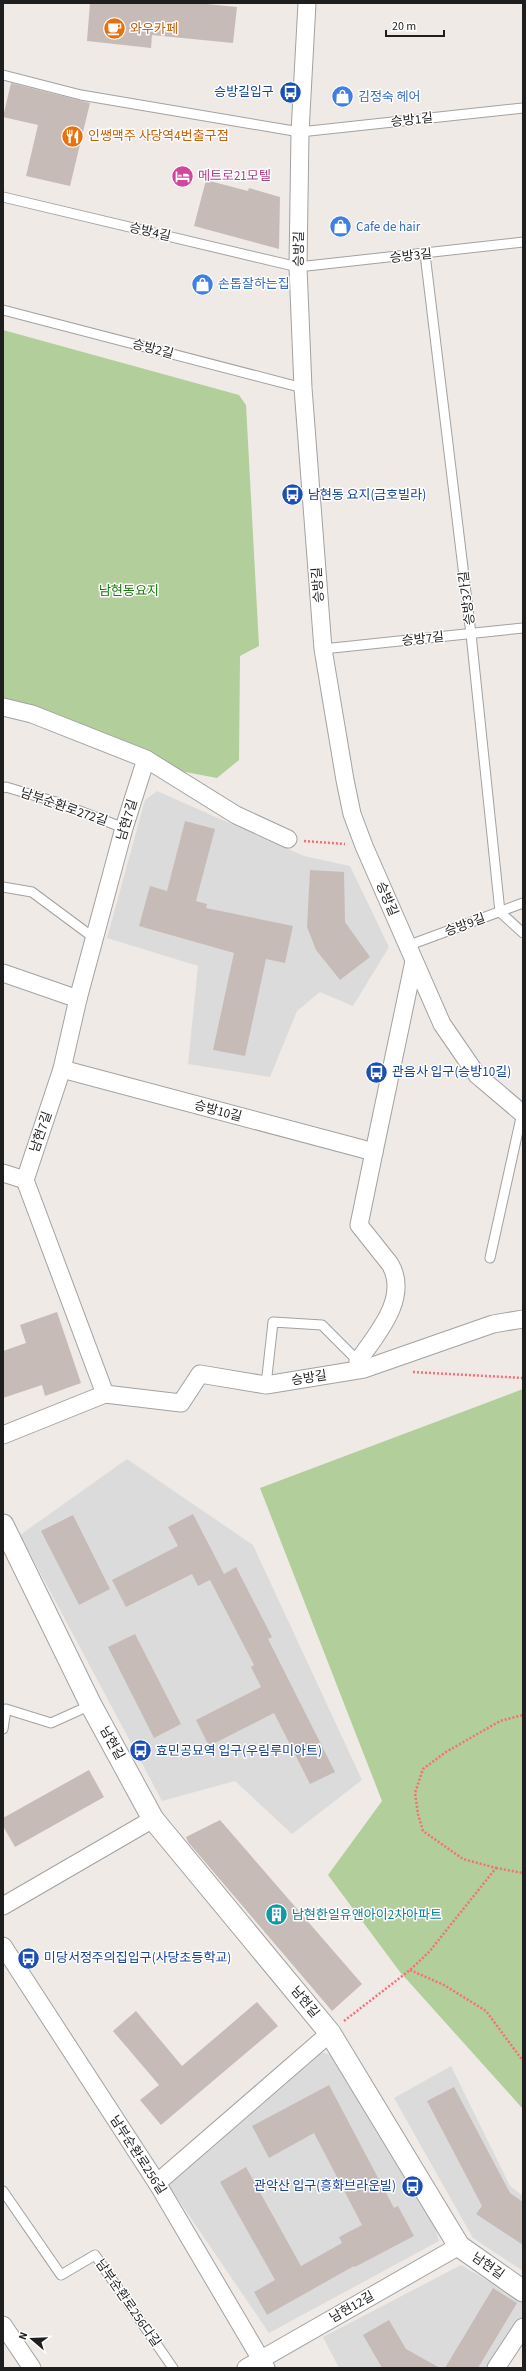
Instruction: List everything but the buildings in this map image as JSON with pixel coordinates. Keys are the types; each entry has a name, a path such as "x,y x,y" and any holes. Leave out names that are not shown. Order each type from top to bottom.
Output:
{"street":[{"name":"승방길","path":"308,3 300,132 298,267 303,388 323,649 345,780 352,814 364,846 410,954 442,1024 478,1075 522,1114"},
{"path":"3,706 32,714 146,758 236,815 288,840"},
{"name":"남현7길","path":"25,1180 62,1069 94,938 124,828 146,758"},
{"path":"361,1365 391,1312 395,1282 394,1271 390,1264 359,1226 410,954"},
{"path":"3,973 78,999"},
{"name":"승방10길","path":"62,1069 374,1152"},
{"path":"3,1173 25,1180 105,1394 3,1435"},
{"name":"승방길","path":"105,1394 181,1403 200,1374 266,1385 361,1365 493,1324 523,1319"},
{"name":"남현길","path":"3,1525 91,1705 153,1819 330,2032 459,2246 523,2291"},
{"path":"3,1906 153,1819"},
{"name":"남부순환로256길","path":"3,1946 157,2183 263,2363"},
{"path":"157,2183 330,2032"},
{"name":"남현12길","path":"246,2368 263,2363 459,2246"},
{"path":"3,2325 32,2368"},
{"path":"496,2368 523,2327"}],"lane":[{"path":"3,75 81,95 300,132"},
{"name":"승방1길","path":"300,132 523,108"},
{"name":"승방4길","path":"3,197 298,267"},
{"name":"승방3길","path":"298,267 523,242"},
{"name":"승방3가길","path":"425,254 471,634 500,912"},
{"name":"승방2길","path":"3,310 303,388"},
{"name":"승방7길","path":"323,649 523,628"},
{"name":"남부순환로272길","path":"3,788 6,787 56,802 124,828"},
{"path":"3,887 32,892 94,938"},
{"name":"승방9길","path":"410,954 500,912 523,903"},
{"path":"500,912 523,933"},
{"path":"490,1258 522,1114"},
{"path":"266,1385 273,1322 322,1325 361,1365"},
{"path":"3,1729 6,1709 51,1723 91,1705"},
{"name":"남부순환로256다길","path":"3,2191 60,2275 95,2255 173,2368"}],"path":[{"path":"288,840 364,846"},
{"path":"412,1372 523,1378"},
{"path":"523,1715 500,1721 446,1752 423,1769 415,1793 418,1814 424,1831 463,1859 496,1868 523,1873"},
{"path":"330,2032 410,1970 429,1952 496,1868"},
{"path":"410,1970 444,1985 486,2011 523,2061"}],"shaded area":[{"path":"157,791 304,856 350,866 389,947 353,1006 320,992 297,1011 270,1077 188,1064 198,966 107,938 145,800"},
{"path":"127,1459 253,1545 362,1780 292,1834 235,1781 162,1801 20,1535"},
{"path":"319,2052 336,2056 433,2220 439,2241 269,2333 167,2183"},
{"path":"451,2066 510,2186 523,2196 523,2271 473,2238 394,2098"},
{"path":"461,2265 523,2301 523,2318 490,2368 339,2368 323,2337"}],"green space":[{"name":"남현동요지","path":"3,330 239,395 246,405 259,646 240,656 239,760 217,778 164,768 3,706"},
{"path":"523,1389 523,2109 400,1972 328,1875 382,1801 260,1488"}],"place":[{"name":"와우카페","path":"115,29"},
{"name":"승방길입구","path":"290,92"},
{"name":"김정숙 헤어","path":"342,97"},
{"name":"인쌩맥주 사당역4번출구점","path":"72,136"},
{"name":"메트로21모텔","path":"183,176"},
{"name":"Cafe de hair","path":"341,227"},
{"name":"손톱잘하는집","path":"203,284"},
{"name":"남현동 요지(금호빌라)","path":"292,495"},
{"name":"관음사 입구(승방10길)","path":"376,1072"},
{"name":"효민공묘역 입구(우림루미아트)","path":"140,1751"},
{"name":"남현한일유앤아이2차아파트","path":"276,1915"},
{"name":"미당서정주의집입구(사당초등학교)","path":"29,1958"},
{"name":"관악산 입구(흥화브라운빌)","path":"412,2186"}]}
